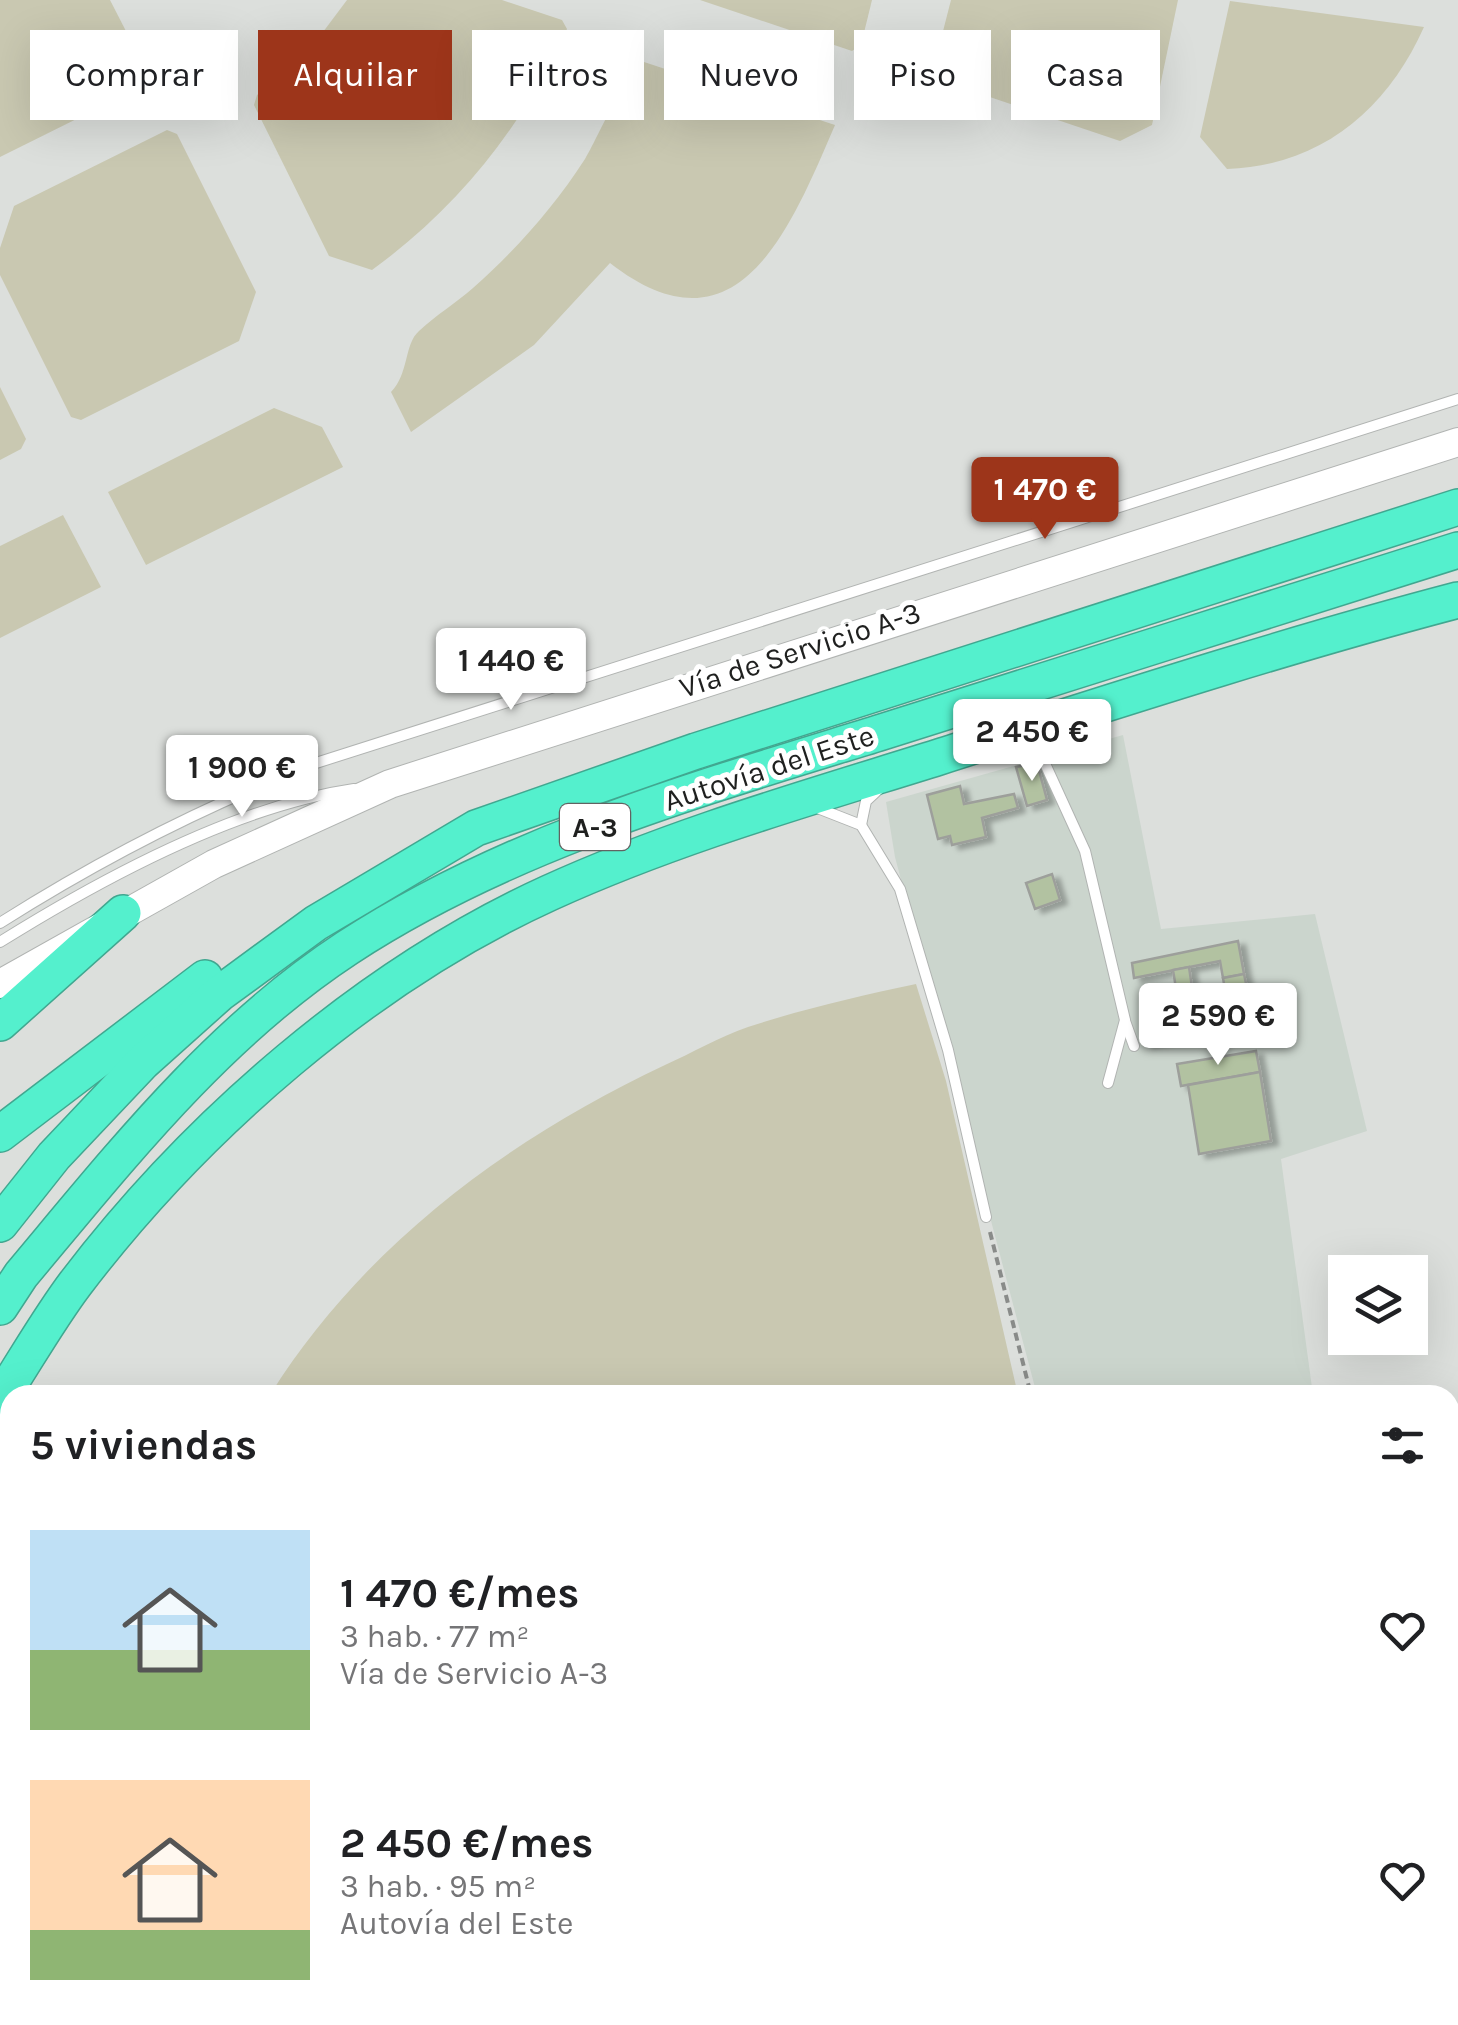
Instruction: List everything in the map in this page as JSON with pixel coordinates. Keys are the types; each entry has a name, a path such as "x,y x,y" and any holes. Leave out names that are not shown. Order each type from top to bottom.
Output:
{"highway":[{"name":"Autovía del Este","path":"0,1224 54,1156 143,1062 218,994 316,923 476,828 715,745 1458,507"},
{"name":"Autovía del Este","path":"0,1307 167,1100 250,1023 343,951 431,896 547,844 706,787 1458,550"},
{"path":"9,1385 75,1284 207,1134 335,1024 465,936 550,892 787,805 1290,644 1458,600"},
{"path":"0,1134 246,948 341,885 476,828"},
{"path":"0,1023 122,914"}],"main road":[{"name":"Vía de Servicio A-3","path":"0,984 214,864 390,784 1458,442"}],"lane":[{"path":"0,923 104,859 235,794 316,763 1458,399"},
{"path":"1028,728 1084,851 1134,1046"},
{"path":"861,825 866,801 901,769"},
{"path":"0,942 96,882 202,836 327,793 390,784"},
{"path":"787,805 824,807 861,825 900,889 948,1050 986,1217"},
{"path":"1108,1083 1125,1020"}],"path":[{"path":"986,1217 1028,1385"}],"shaded area":[{"path":"1123,735 1161,929 1315,914 1367,1131 1281,1159 1312,1385 1034,1385 895,857 886,802"}],"green space":[{"path":"0,0 110,0 125,30 30,30 30,120 75,120 0,157"},
{"path":"347,0 502,0 562,20 567,29 472,30 472,120 516,120 461,191 372,270 329,256 261,120 452,120 452,30 324,30"},
{"path":"700,0 872,0 865,30 854,30 852,51 834,45 834,30 789,30"},
{"path":"951,0 1178,0 1160,87 1160,30 1011,30 1011,104 991,98 991,30 943,30"},
{"path":"1230,1 1424,27 1391,84 1346,128 1292,157 1227,169 1200,137"},
{"path":"644,62 664,69 664,120 820,120 835,125 799,204 754,270 726,290 693,298 655,290 610,263 534,345 411,432 391,392 401,377 414,337 489,274 519,243 585,159 606,120 644,120"},
{"path":"1058,120 1153,120 1152,125 1120,141"},
{"path":"167,130 177,134 256,292 239,341 81,420 71,417 0,275 0,248 14,206"},
{"path":"0,387 26,439 21,449 0,460"},
{"path":"274,408 322,427 343,467 146,565 108,492"},
{"path":"63,515 101,587 0,638 0,546"},
{"path":"916,984 946,1081 1016,1385 277,1385 307,1341 394,1245 496,1163 550,1127 665,1065 737,1031"}],"building":[{"path":"1037,763 1047,800 1027,806 1016,767"},
{"path":"960,786 964,804 1014,794 1018,808 982,818 986,837 952,845 950,836 938,839 927,795"},
{"path":"1052,874 1060,900 1035,909 1026,883"},
{"path":"1238,941 1244,974 1223,978 1220,961 1134,978 1132,963"},
{"path":"1189,967 1199,1034 1146,1043 1144,1026 1181,1019 1173,970"},
{"path":"1244,974 1254,1022 1231,1026 1223,978"},
{"path":"1256,1051 1260,1072 1181,1086 1177,1064"},
{"path":"1260,1072 1271,1141 1199,1154 1188,1085"}]}
